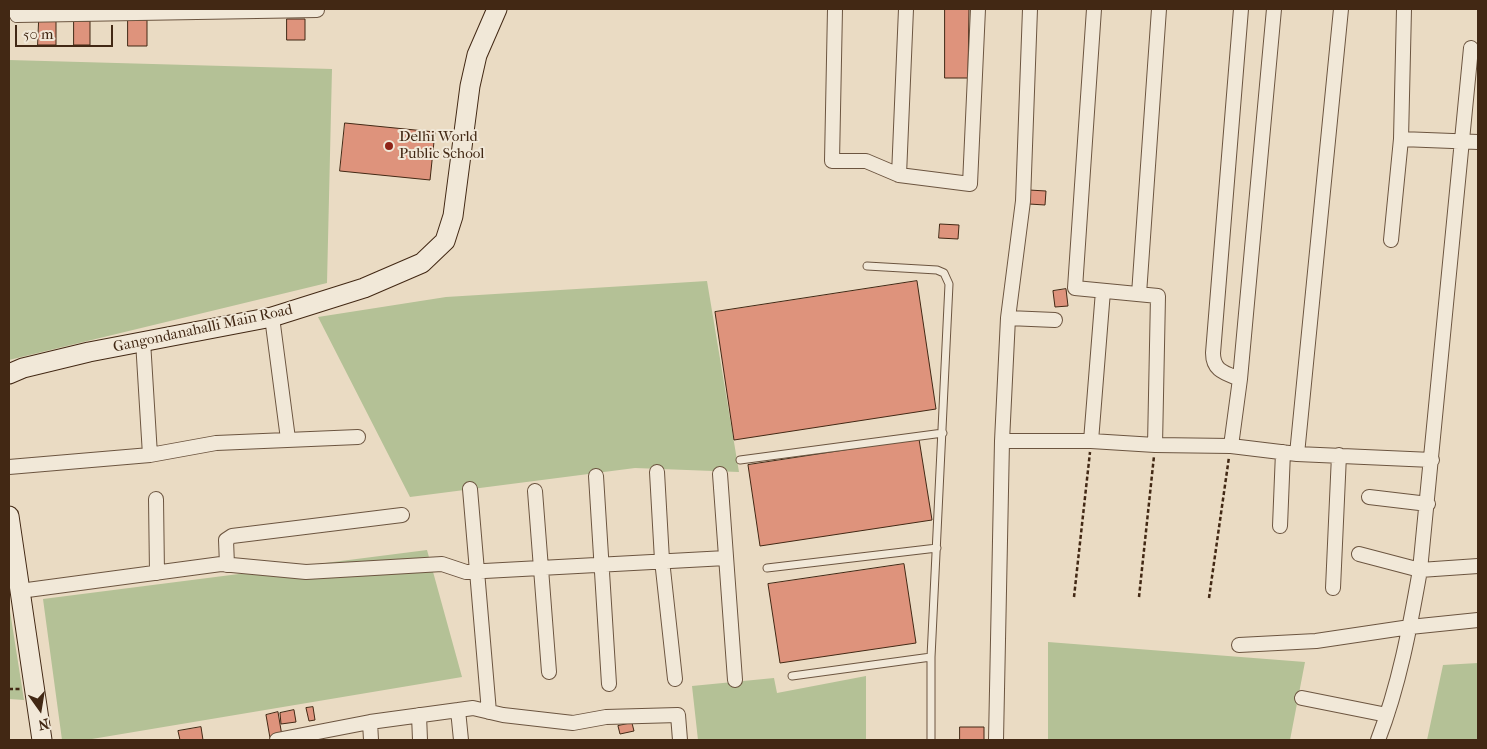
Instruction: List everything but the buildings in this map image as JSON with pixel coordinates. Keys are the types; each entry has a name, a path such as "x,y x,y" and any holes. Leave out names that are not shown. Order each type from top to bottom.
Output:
{"street":[{"path":"14,9 17,16 317,10"},
{"name":"Gangondanahalli Main Road","path":"9,374 23,368 143,341 272,317 364,288 422,263 446,240 453,216 470,86 477,55 497,9"},
{"path":"835,9 832,161 866,161 899,175 970,184 978,9"},
{"path":"899,175 906,9"},
{"path":"996,740 1002,441 1008,318 1023,201 1030,9"},
{"path":"1094,9 1076,288 1158,296 1155,445"},
{"path":"1139,294 1159,9"},
{"path":"1240,379 1217,369 1213,362 1213,353 1241,9"},
{"path":"1231,446 1240,379 1274,9"},
{"path":"1297,454 1341,9"},
{"path":"1391,240 1401,139 1404,9"},
{"path":"1378,740 1388,715 1410,627 1420,570 1428,504 1471,48"},
{"path":"1401,139 1478,142"},
{"path":"1092,441 1103,292"},
{"path":"272,317 288,439"},
{"path":"1008,318 1055,320"},
{"path":"143,341 150,455"},
{"path":"9,467 150,455 216,443 358,437"},
{"path":"1002,441 1092,441 1155,445 1231,446 1297,454 1432,460"},
{"path":"1280,526 1283,452"},
{"path":"1332,588 1339,456"},
{"path":"657,472 662,560 675,679"},
{"path":"720,474 735,680"},
{"path":"596,476 609,684"},
{"path":"470,489 489,712"},
{"path":"535,491 542,567 548,672"},
{"path":"1369,497 1428,504"},
{"path":"156,499 157,572"},
{"path":"227,565 226,540 232,536 402,515"},
{"path":"9,516 42,740"},
{"path":"1359,554 1420,570 1478,566"},
{"path":"20,591 157,572 227,565 306,572 442,564 466,572 477,572 662,560 726,558"},
{"path":"1239,645 1316,641 1410,627 1478,620"},
{"path":"1302,698 1388,715"},
{"path":"286,739 370,722 473,708 489,712 573,723 606,717 678,715 680,740"},
{"path":"458,710 460,740"},
{"path":"419,716 420,740"},
{"path":"370,722 371,740"}],"lane":[{"path":"867,266 937,270 944,273 947,278 949,291 931,657 931,740"},
{"path":"740,460 943,433"},
{"path":"768,568 937,548"},
{"path":"792,676 931,657"}],"path":[{"path":"1074,597 1092,441"},
{"path":"1140,597 1155,445"},
{"path":"1209,598 1231,446"},
{"path":"9,685 9,690"}],"green space":[{"path":"9,60 332,69 327,283 9,360"},
{"path":"707,281 739,472 635,468 410,497 318,317 446,297"},
{"path":"427,550 462,677 86,740 62,740 43,599"},
{"path":"9,605 24,700 9,699"},
{"path":"1048,642 1305,662 1290,740 1048,740"},
{"path":"1478,663 1478,740 1427,740 1443,665"},
{"path":"866,676 866,740 698,740 692,686 774,678 777,693"}],"place":[{"name":"Delhi World Public School","path":"389,146"}]}
